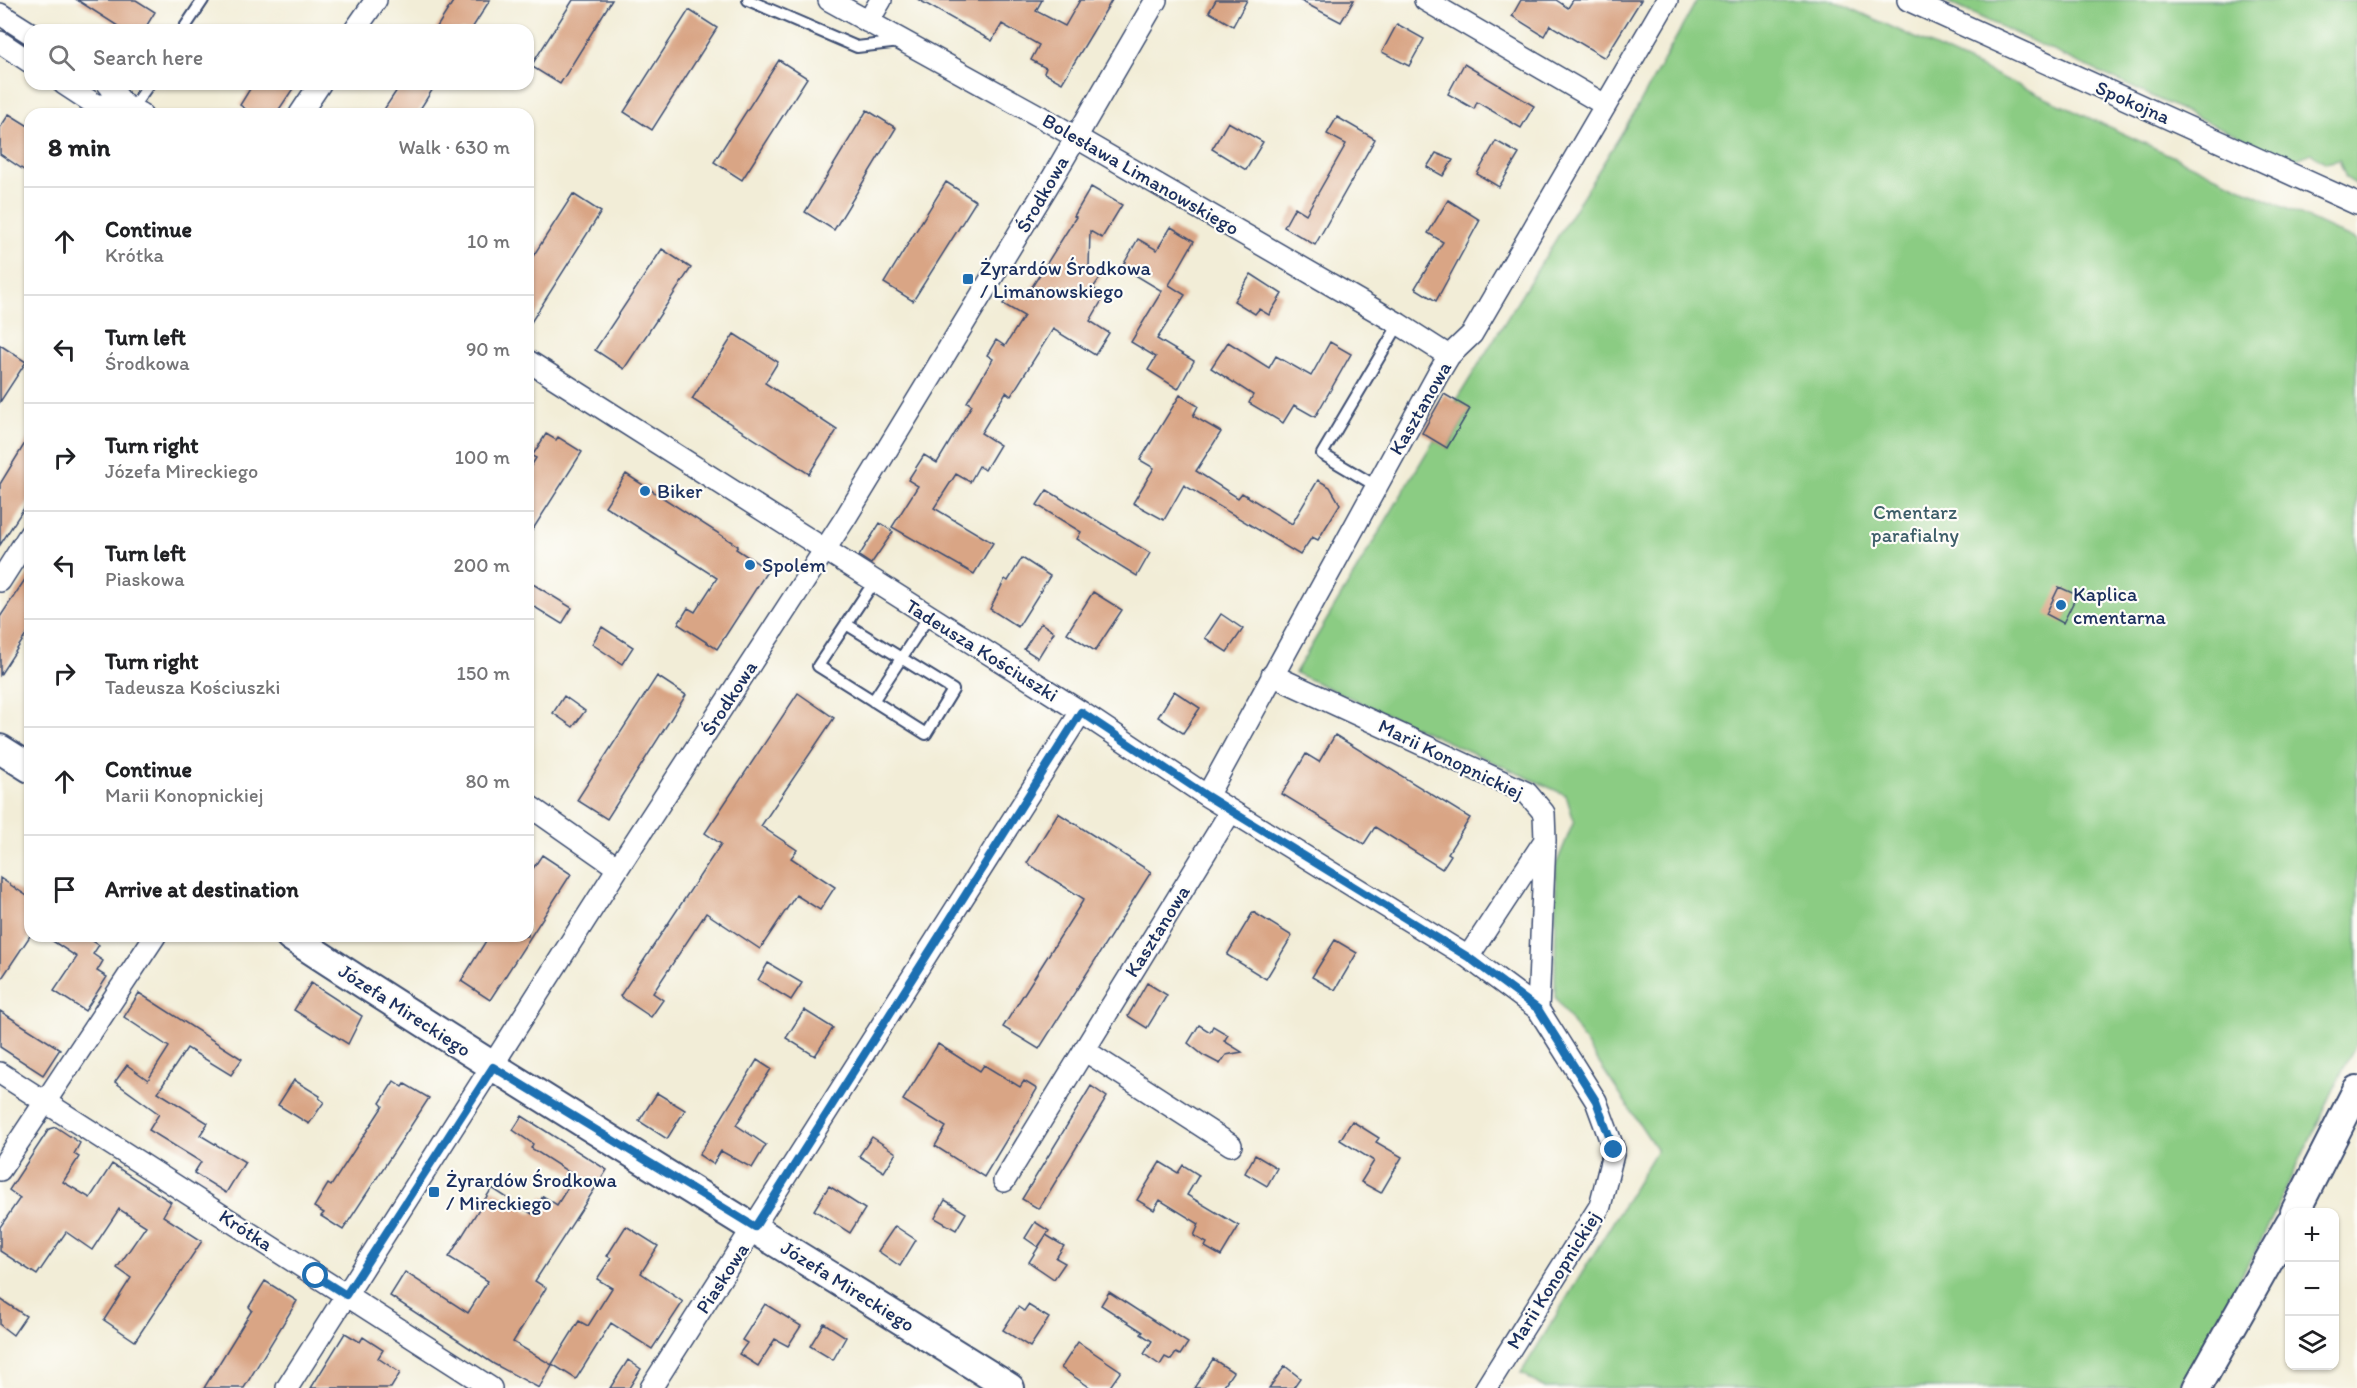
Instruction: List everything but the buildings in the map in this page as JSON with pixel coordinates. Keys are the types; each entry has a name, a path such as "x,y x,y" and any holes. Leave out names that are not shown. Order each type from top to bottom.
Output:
{"street":[{"path":"359,24 376,0"},
{"name":"Bolesława Limanowskiego","path":"829,0 1076,137 1399,324 1449,356"},
{"path":"868,22 880,0"},
{"name":"Środkowa","path":"287,1388 618,868 825,550 939,368 1156,0"},
{"path":"1425,0 1605,105"},
{"name":"Kasztanowa","path":"1207,796 1449,356 1472,334 1667,0"},
{"name":"Spokojna","path":"1908,0 2357,204"},
{"path":"0,14 24,29"},
{"path":"0,42 24,58"},
{"path":"73,90 96,105 124,108"},
{"path":"116,90 132,108"},
{"path":"304,108 316,90"},
{"name":"Tadeusza Kościuszki","path":"534,365 1081,712 1207,796 1468,957"},
{"path":"0,581 24,543"},
{"name":"Marii Konopnickiej","path":"1272,675 1527,793 1544,813 1545,840 1538,1009"},
{"name":"Piaskowa","path":"651,1388 1081,712"},
{"path":"0,749 24,764"},
{"path":"534,809 618,868"},
{"name":"Kasztanowa","path":"1004,1181 1231,811"},
{"path":"1468,957 1545,840"},
{"path":"0,1170 151,942"},
{"name":"Józefa Mireckiego","path":"299,942 493,1067 755,1227 1010,1388"},
{"name":"Marii Konopnickiej","path":"1468,957 1538,1009 1596,1101 1614,1150 1600,1206 1486,1388"},
{"path":"1084,1050 1231,1145"},
{"name":"Krótka","path":"0,1073 491,1388"},
{"path":"2297,1208 2357,1090"},
{"path":"2197,1388 2285,1230"}],"lane":[{"path":"187,24 203,0"},
{"path":"748,0 857,47 903,41"},
{"path":"134,108 145,90"},
{"path":"1376,486 1322,454 1399,324"},
{"path":"846,624 953,690 926,734 818,666 846,624 874,582"},
{"path":"873,701 929,616"}],"green space":[{"name":"Cmentarz parafialny","path":"1697,0 1833,0 2357,241 2357,1041 2262,1239 2179,1388 1544,1388 1521,1373 1657,1150 1555,997 1556,865 1574,821 1566,795 1295,673 1434,440 1448,448 1470,409 1456,401 1636,110"},
{"path":"1943,0 2357,0 2357,185 2346,178 2339,160 2326,163 2311,153 2292,161"}],"place":[{"name":"Żyrardów Środkowa / Limanowskiego","path":"968,279"},
{"name":"Biker","path":"645,491"},
{"name":"Spolem","path":"750,565"},
{"name":"Kaplica cmentarna","path":"2061,605"},
{"name":"Żyrardów Środkowa / Mireckiego","path":"434,1192"}],"route":[{"path":"316,1276 346,1295 493,1067 755,1227 1081,712 1207,796 1468,957 1538,1009 1596,1101 1614,1150"}]}
